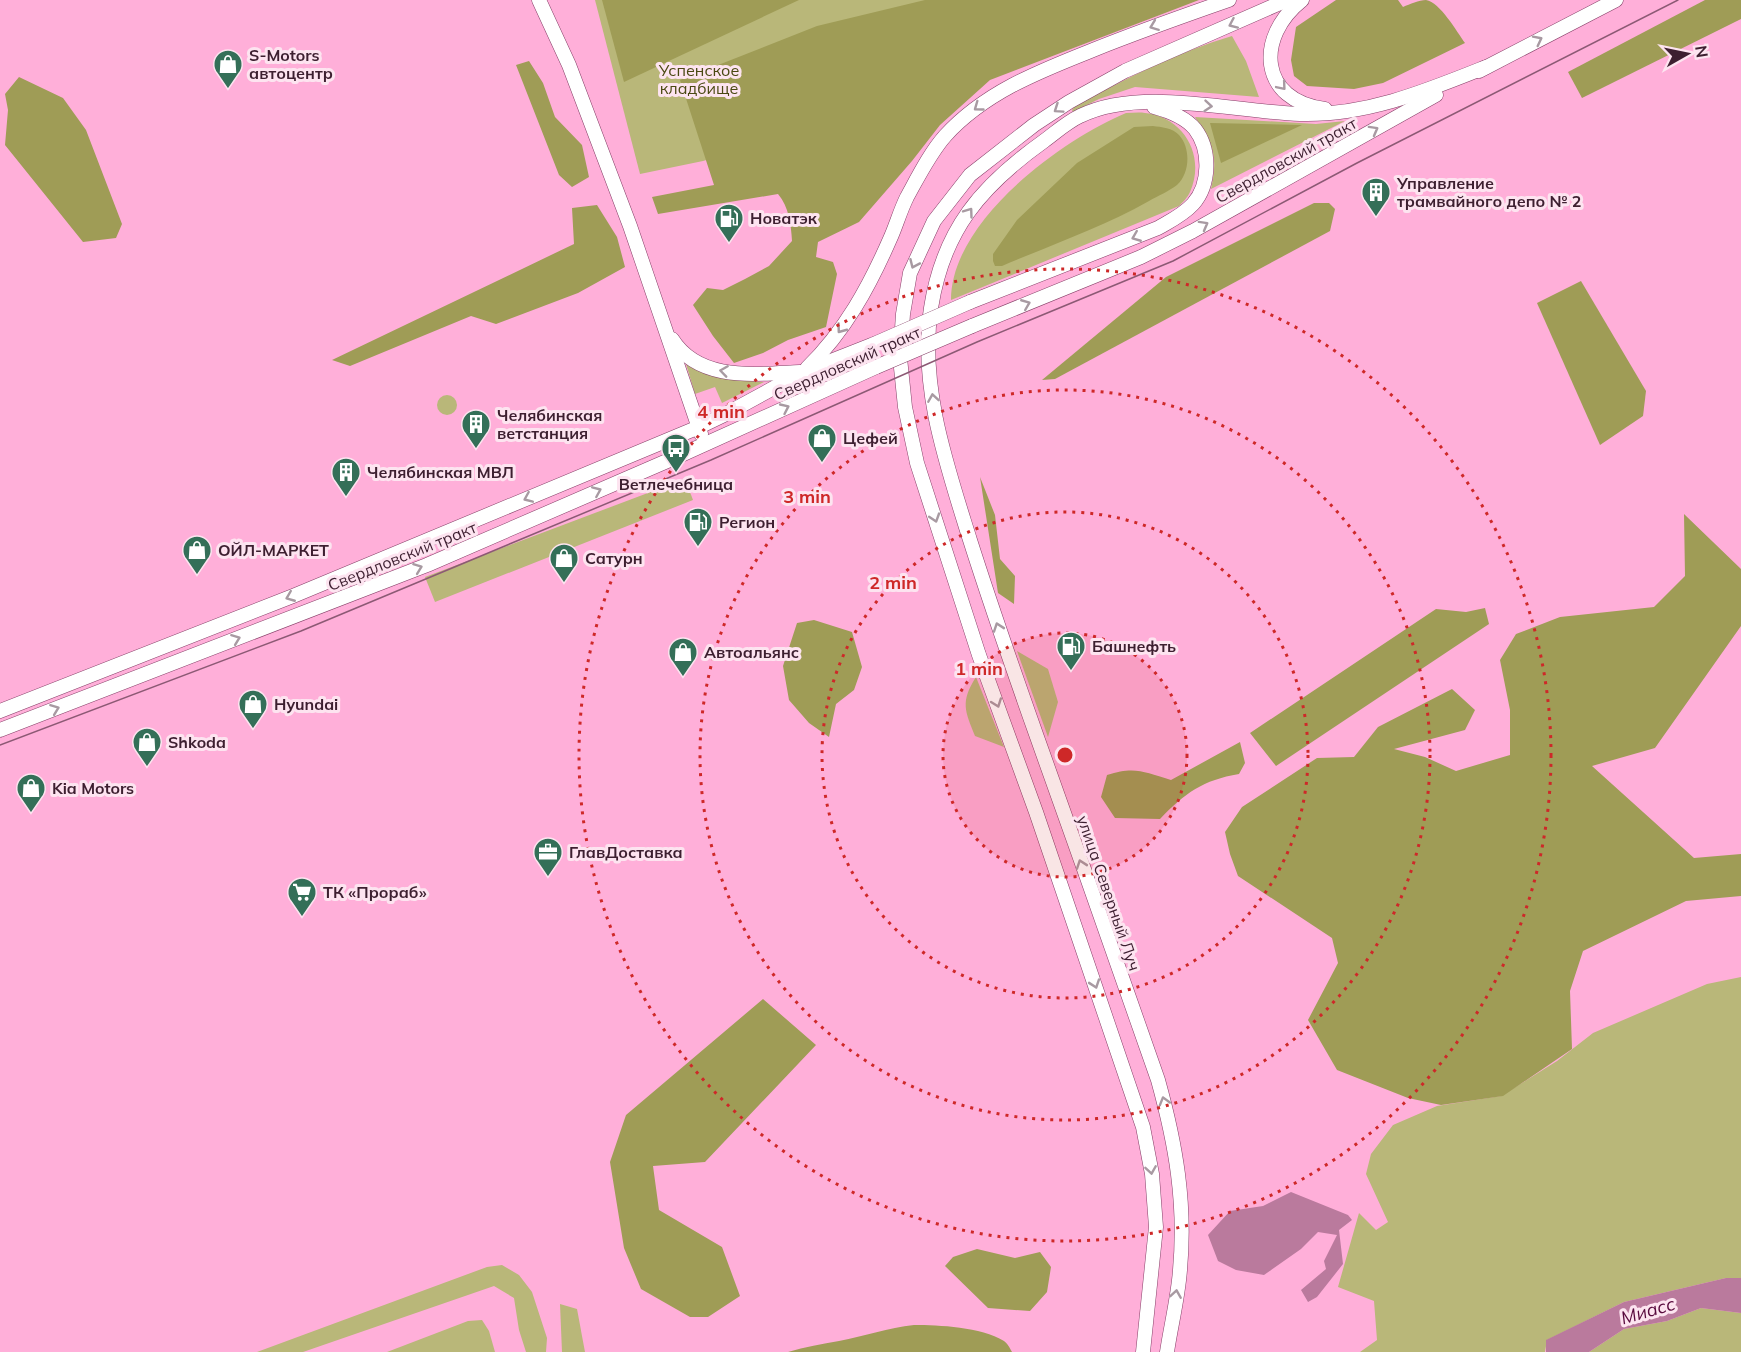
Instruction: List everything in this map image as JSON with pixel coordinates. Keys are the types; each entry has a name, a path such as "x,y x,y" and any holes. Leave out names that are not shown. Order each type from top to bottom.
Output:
{"main road":[{"path":"539,0 569,65 665,327 705,444"},
{"name":"Свердловский тракт","path":"803,372 820,356 850,317 871,281 907,199 944,137 965,117 1024,78 1160,24 1229,0"},
{"path":"1143,1352 1156,1227 1152,1174 1143,1127 980,655 918,463 905,407 900,358 903,314 910,273 934,221 970,175 1034,125 1069,102 1125,71 1287,0"},
{"name":"Свердловский тракт","path":"1302,0 1280,24 1272,39 1271,69 1280,86 1296,100 1317,108 1352,112"},
{"name":"Свердловский тракт","path":"0,730 427,565 876,367 1141,257 1183,236 1486,67 1616,0"},
{"path":"1123,102 1162,101 1302,114 1352,112 1417,95 1486,67"},
{"name":"Свердловский тракт","path":"0,711 292,596 699,427 803,372 970,302 1158,228 1178,217 1194,203 1204,186 1207,165 1203,147 1195,129 1174,113 1148,105 1123,102"},
{"name":"улица Северный Луч","path":"1123,102 1080,115 1029,152 987,188 955,230 938,274 931,310 928,350 933,400 945,456 998,627 1158,1080 1172,1130 1182,1224 1180,1272 1167,1352"},
{"path":"665,327 678,348 694,362 713,370 744,374 803,372"}],"green space":[{"name":"Успенское кладбище","path":"595,0 1146,0 767,142 703,161 640,174"},
{"path":"602,0 799,0 624,82"},
{"path":"925,0 1199,0 990,80 940,125 859,222 818,242 816,257 833,262 837,274 826,327 734,363 693,305 707,288 723,290 769,266 792,241 790,223 785,205 778,194 658,214 652,197 714,185 680,80 817,26"},
{"path":"1336,0 1398,0 1403,7 1426,0 1437,6 1465,43 1383,83 1354,89 1307,86 1294,76 1291,60 1296,27"},
{"path":"1705,0 1741,0 1741,19 1582,98 1568,72"},
{"path":"1232,36 1246,61 1259,97 1135,87 1099,99 1073,112 1072,110 1075,106 1152,67"},
{"path":"529,61 543,83 555,117 582,145 589,177 572,187 559,175 516,65"},
{"path":"19,77 63,98 86,130 122,224 116,238 83,242 5,145 8,110 5,94"},
{"path":"1126,113 1159,116 1181,130 1188,140 1193,152 1194,178 1189,194 1182,203 951,300 956,270 969,241 989,213 1014,187 1042,164 1071,143"},
{"path":"1195,117 1316,124 1345,121 1211,189 1214,168 1213,152"},
{"path":"1210,123 1302,125 1221,163"},
{"path":"1153,126 1174,131 1186,147 1187,167 1177,185 1095,227 1002,266 995,266 993,254 1017,220 1077,163 1134,127"},
{"path":"1314,203 1329,203 1335,209 1330,231 1055,379 1042,380 1166,277"},
{"path":"597,205 617,237 625,267 578,293 496,324 471,316 350,366 332,360 574,244 572,208"},
{"path":"1581,281 1646,391 1643,416 1600,445 1537,303"},
{"path":"686,364 724,378 764,382 722,403 715,387 695,394"},
{"path":"443,395 451,395 457,401 457,409 451,415 443,415 437,409 437,401"},
{"path":"980,477 995,515 1000,559 1015,576 1014,604 998,593"},
{"path":"685,479 693,500 435,602 425,577"},
{"path":"1684,514 1741,569 1741,626 1655,748 1592,766 1694,858 1741,854 1741,896 1686,901 1583,951 1570,991 1572,1049 1503,1096 1441,1105 1408,1098 1337,1070 1308,1020 1338,963 1332,938 1238,876 1225,832 1242,807 1317,758 1354,757 1378,727 1452,689 1475,710 1465,730 1394,749 1425,757 1456,771 1510,755 1510,710 1500,660 1516,634 1560,617 1654,607 1685,576"},
{"path":"1485,608 1489,624 1276,766 1250,733 1436,609 1466,612"},
{"path":"814,620 852,632 862,667 854,690 836,704 829,737 809,723 789,700 783,666 797,623"},
{"path":"1017,651 1048,669 1058,702 1048,737"},
{"path":"976,677 1004,747 975,736 967,713 966,700"},
{"path":"1240,742 1245,763 1239,774 1215,780 1195,789 1160,819 1115,818 1101,797 1107,775 1132,771 1171,780"},
{"path":"1741,977 1741,1278 1726,1278 1624,1302 1547,1340 1545,1352 1360,1352 1377,1340 1374,1301 1338,1287 1359,1213 1376,1230 1388,1222 1366,1174 1371,1154 1393,1125 1437,1106 1501,1096 1557,1061 1593,1033 1707,984"},
{"path":"763,999 816,1045 705,1162 653,1166 659,1210 722,1247 740,1296 708,1317 690,1317 641,1289 624,1248 610,1162 626,1115"},
{"path":"977,1249 1015,1258 1040,1252 1051,1267 1047,1292 1030,1311 988,1308 945,1266 953,1257"},
{"path":"502,1265 519,1275 532,1292 547,1338 546,1352 526,1352 519,1330 514,1298 494,1286 303,1352 257,1352 487,1267"},
{"path":"560,1304 577,1309 585,1352 562,1352"},
{"path":"1701,1308 1741,1313 1741,1352 1589,1352 1624,1329 1667,1321"},
{"path":"482,1320 489,1331 495,1352 387,1352 468,1321"},
{"path":"914,1325 947,1326 995,1336 1004,1341 1012,1352 788,1352 895,1328"}],"water":[{"path":"1291,1192 1348,1215 1352,1220 1339,1230 1343,1264 1317,1297 1308,1302 1301,1290 1326,1269 1324,1261 1337,1235 1318,1232 1301,1249 1264,1275 1236,1270 1218,1261 1208,1235 1230,1211 1263,1206"},
{"name":"Миасс","path":"1726,1278 1741,1278 1741,1313 1701,1308 1667,1321 1624,1329 1589,1352 1546,1352 1546,1340 1624,1302"}],"tram line":[{"path":"0,745 301,631 711,460 977,342 1173,261 1357,163 1678,0"}],"place":[{"name":"S-Motors автоцентр","path":"228,90"},
{"name":"Управление трамвайного депо № 2","path":"1376,218"},
{"name":"Новатэк","path":"729,244"},
{"name":"Челябинская ветстанция","path":"476,450"},
{"name":"Цефей","path":"822,464"},
{"name":"Ветлечебница","path":"676,474"},
{"name":"Челябинская МВЛ","path":"346,498"},
{"name":"Регион","path":"698,548"},
{"name":"ОЙЛ-МАРКЕТ","path":"197,576"},
{"name":"Сатурн","path":"564,584"},
{"name":"Башнефть","path":"1071,672"},
{"name":"Автоальянс","path":"683,678"},
{"name":"Hyundai","path":"253,730"},
{"name":"Shkoda","path":"147,768"},
{"name":"Kia Motors","path":"31,814"},
{"name":"ГлавДоставка","path":"548,878"},
{"name":"ТК «Прораб»","path":"302,918"}]}
